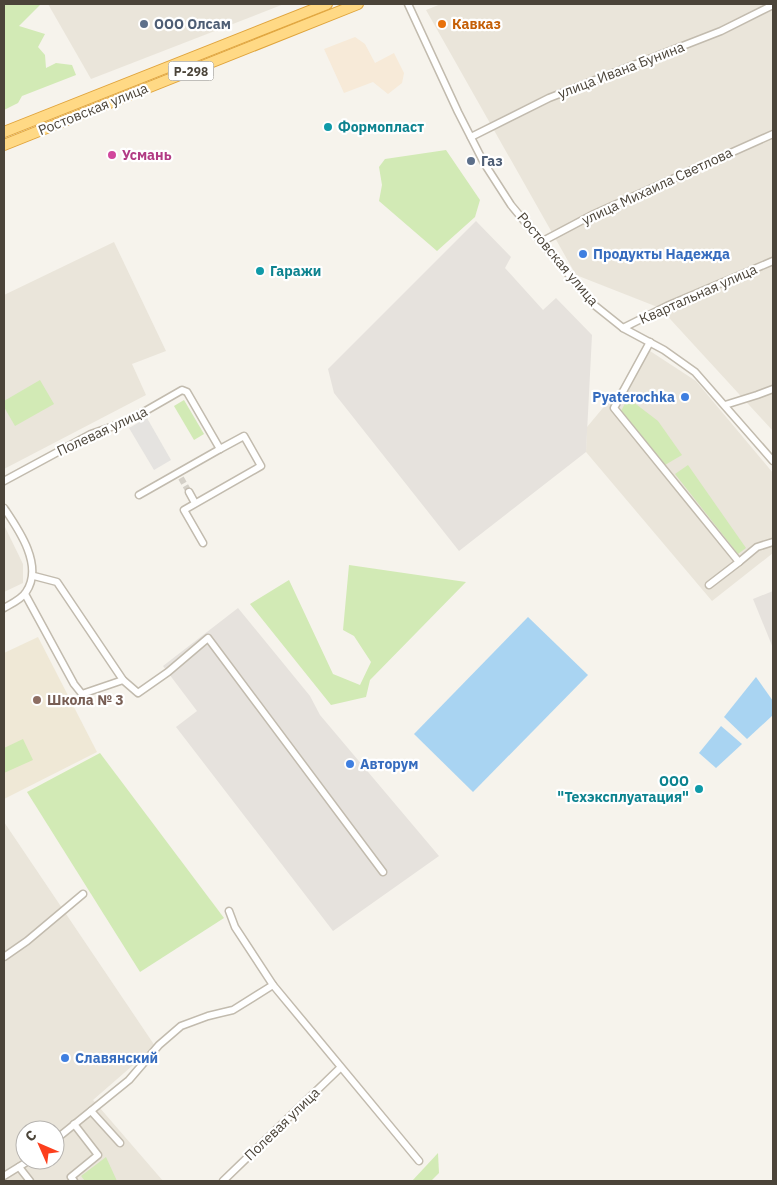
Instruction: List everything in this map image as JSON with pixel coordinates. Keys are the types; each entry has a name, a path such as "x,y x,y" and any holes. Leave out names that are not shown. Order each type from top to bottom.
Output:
{"highway":[{"name":"Ростовская улица","path":"4,132 327,4"},
{"name":"Ростовская улица","path":"4,145 358,4"}],"street":[{"name":"Ростовская улица","path":"408,4 458,112 484,162 511,205 543,241 593,304 623,328 650,342 695,372 773,461"},
{"name":"улица Ивана Бунина","path":"471,137 549,98 721,31 773,5"},
{"name":"улица Михаила Светлова","path":"543,241 594,214 773,134"},
{"name":"Квартальная улица","path":"623,328 667,306 773,261"},
{"path":"650,342 614,408 739,562"},
{"path":"725,405 773,389"},
{"name":"Полевая улица","path":"4,481 91,434 128,421 182,390 187,392 220,449"},
{"path":"139,495 180,475 244,436 261,466 184,510 203,543"},
{"path":"189,492 195,503"},
{"path":"4,508 28,550 34,576 25,594 4,608"},
{"path":"709,585 757,547 773,542"},
{"path":"34,576 57,582 123,680 138,693 168,672 208,638 383,872"},
{"path":"25,594 82,694 123,680"},
{"path":"4,957 27,942 83,894"},
{"path":"229,911 235,927 273,985 419,1161"},
{"path":"65,1132 129,1080 159,1045 181,1026 232,1010 273,985"},
{"name":"Полевая улица","path":"223,1181 340,1068"},
{"path":"91,1111 120,1143"},
{"path":"74,1124 98,1154 70,1177 74,1181"},
{"path":"4,1176 15,1169"},
{"path":"21,1170 30,1181"}],"shaded area":[{"path":"48,4 284,4 91,79"},
{"path":"441,4 773,4 773,431 660,308 576,275 426,10"},
{"path":"355,37 365,44 375,63 394,53 404,73 402,83 388,94 373,82 344,93 324,49"},
{"path":"476,221 511,257 505,268 543,310 556,298 592,335 586,452 459,551 334,393 328,369"},
{"path":"114,242 166,351 132,364 146,395 4,469 4,295"},
{"path":"650,351 696,381 773,473 773,553 712,601 586,452 587,427 622,385 639,355 644,357"},
{"path":"147,418 171,460 154,470 129,428"},
{"path":"4,525 23,564 23,583 4,592"},
{"path":"773,591 773,648 753,599"},
{"path":"238,608 310,696 320,715 439,856 333,931 176,727 197,711 163,666"},
{"name":"Школа № 3","path":"38,637 97,752 4,799 4,653"},
{"path":"4,822 155,1046 93,1100 163,1181 4,1181"}],"green space":[{"path":"4,4 41,4 19,26 45,34 38,47 45,55 46,68 56,63 72,65 76,75 22,96 18,103 4,110"},
{"path":"446,150 480,200 475,217 437,251 379,201 382,185 379,167 385,159"},
{"path":"40,380 54,404 15,426 4,407 4,401"},
{"path":"628,398 658,421 682,455 665,465 621,411"},
{"path":"184,400 204,434 194,440 174,406"},
{"path":"688,465 746,548 738,554 675,474"},
{"path":"349,565 466,582 370,680 366,697 331,705 250,604 289,580 333,674 360,685 371,662 354,636 343,630"},
{"path":"23,739 33,760 4,773 4,748"},
{"path":"100,753 224,918 140,972 27,792"},
{"path":"438,1153 439,1173 431,1181 412,1181"},
{"path":"106,1157 117,1181 85,1181 81,1176"}],"water":[{"path":"528,617 588,675 473,792 414,734"},
{"path":"756,677 773,701 773,715 747,739 724,717"},
{"path":"721,726 742,744 716,768 699,753"}],"tunnel":[{"path":"181,478 189,492"}],"place":[{"name":"ООО Олсам","path":"144,24"},
{"name":"Кавказ","path":"442,24"},
{"name":"Формопласт","path":"328,127"},
{"name":"Усмань","path":"112,155"},
{"name":"Газ","path":"471,161"},
{"name":"Продукты Надежда","path":"583,254"},
{"name":"Гаражи","path":"260,271"},
{"name":"Pyaterochka","path":"685,397"},
{"name":"Школа № 3","path":"37,700"},
{"name":"Авторум","path":"350,764"},
{"name":"ООО \"Техэксплуатация\"","path":"699,789"},
{"name":"Славянский","path":"65,1058"}]}
